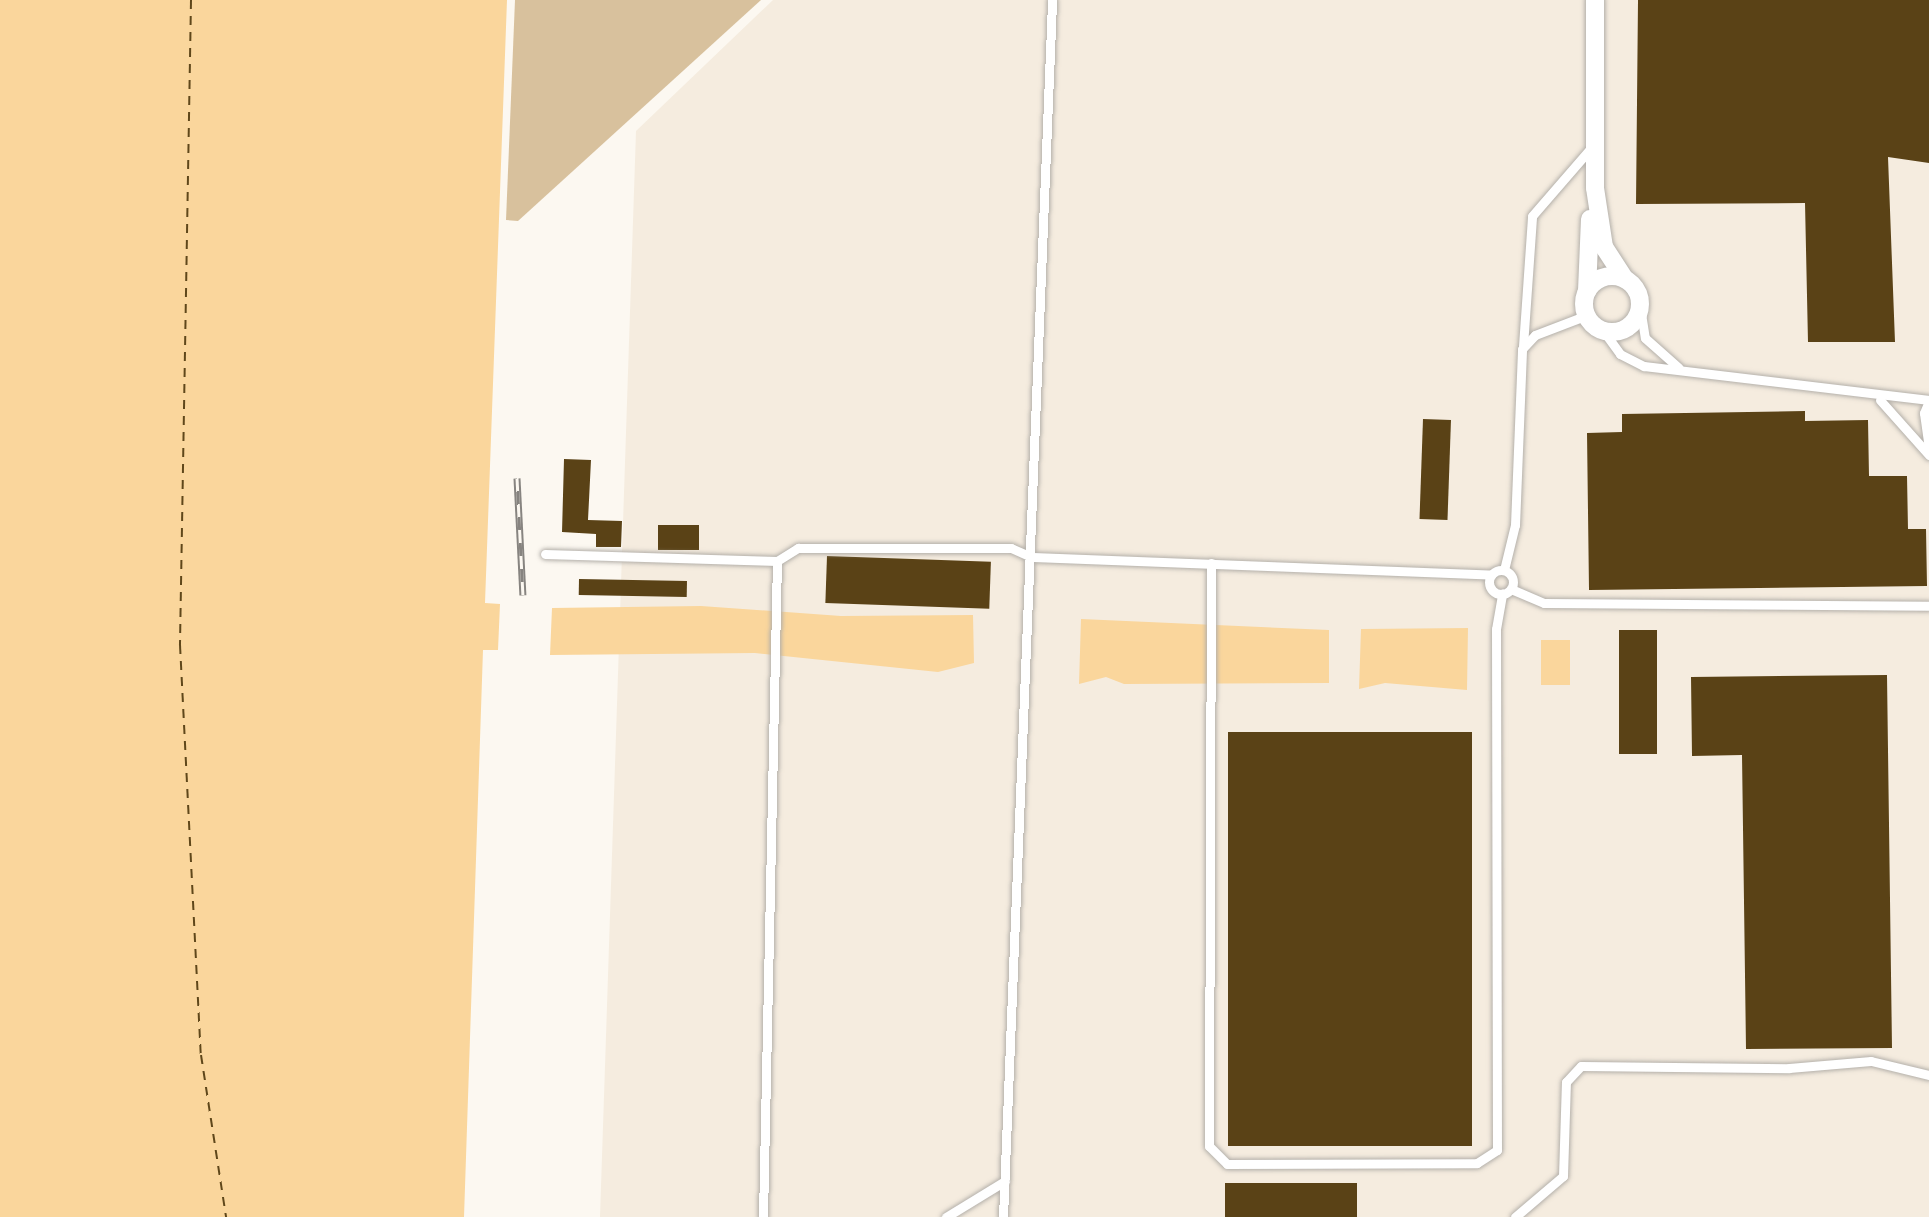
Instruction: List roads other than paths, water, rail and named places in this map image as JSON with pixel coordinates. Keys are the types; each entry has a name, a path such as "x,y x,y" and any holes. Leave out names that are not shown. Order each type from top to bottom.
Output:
{"street":[{"path":"1595,0 1595,188 1587,315 1602,329 1626,328 1640,307 1637,291 1625,279 1604,247 1595,188"},
{"path":"1587,293 1602,277 1625,279"}],"lane":[{"path":"1003,1217 1052,0"},
{"path":"1504,570 1515,525 1528,227 1538,208 1583,164 1595,123"},
{"path":"1640,307 1645,338 1679,368"},
{"path":"1522,349 1535,335 1587,315"},
{"path":"1602,329 1631,361 1875,397 1929,401 1924,413 1929,447"},
{"path":"1875,397 1929,455"},
{"path":"545,554 777,561 798,548 1011,548 1031,557 1491,575 1504,570"},
{"path":"763,1217 777,561"},
{"path":"1212,563 1207,699 1214,1157 1227,1164 1477,1163 1494,1156 1498,1142 1496,629 1502,594"},
{"path":"1504,570 1513,578 1511,589"},
{"path":"1491,575 1490,587 1502,594"},
{"path":"1502,594 1511,589"},
{"path":"1511,589 1544,603 1929,606"},
{"path":"1515,1217 1563,1176 1566,1082 1581,1066 1789,1068 1871,1061 1929,1075"},
{"path":"946,1217 1006,1181"}],"railway":[{"path":"517,478 523,595"}]}
